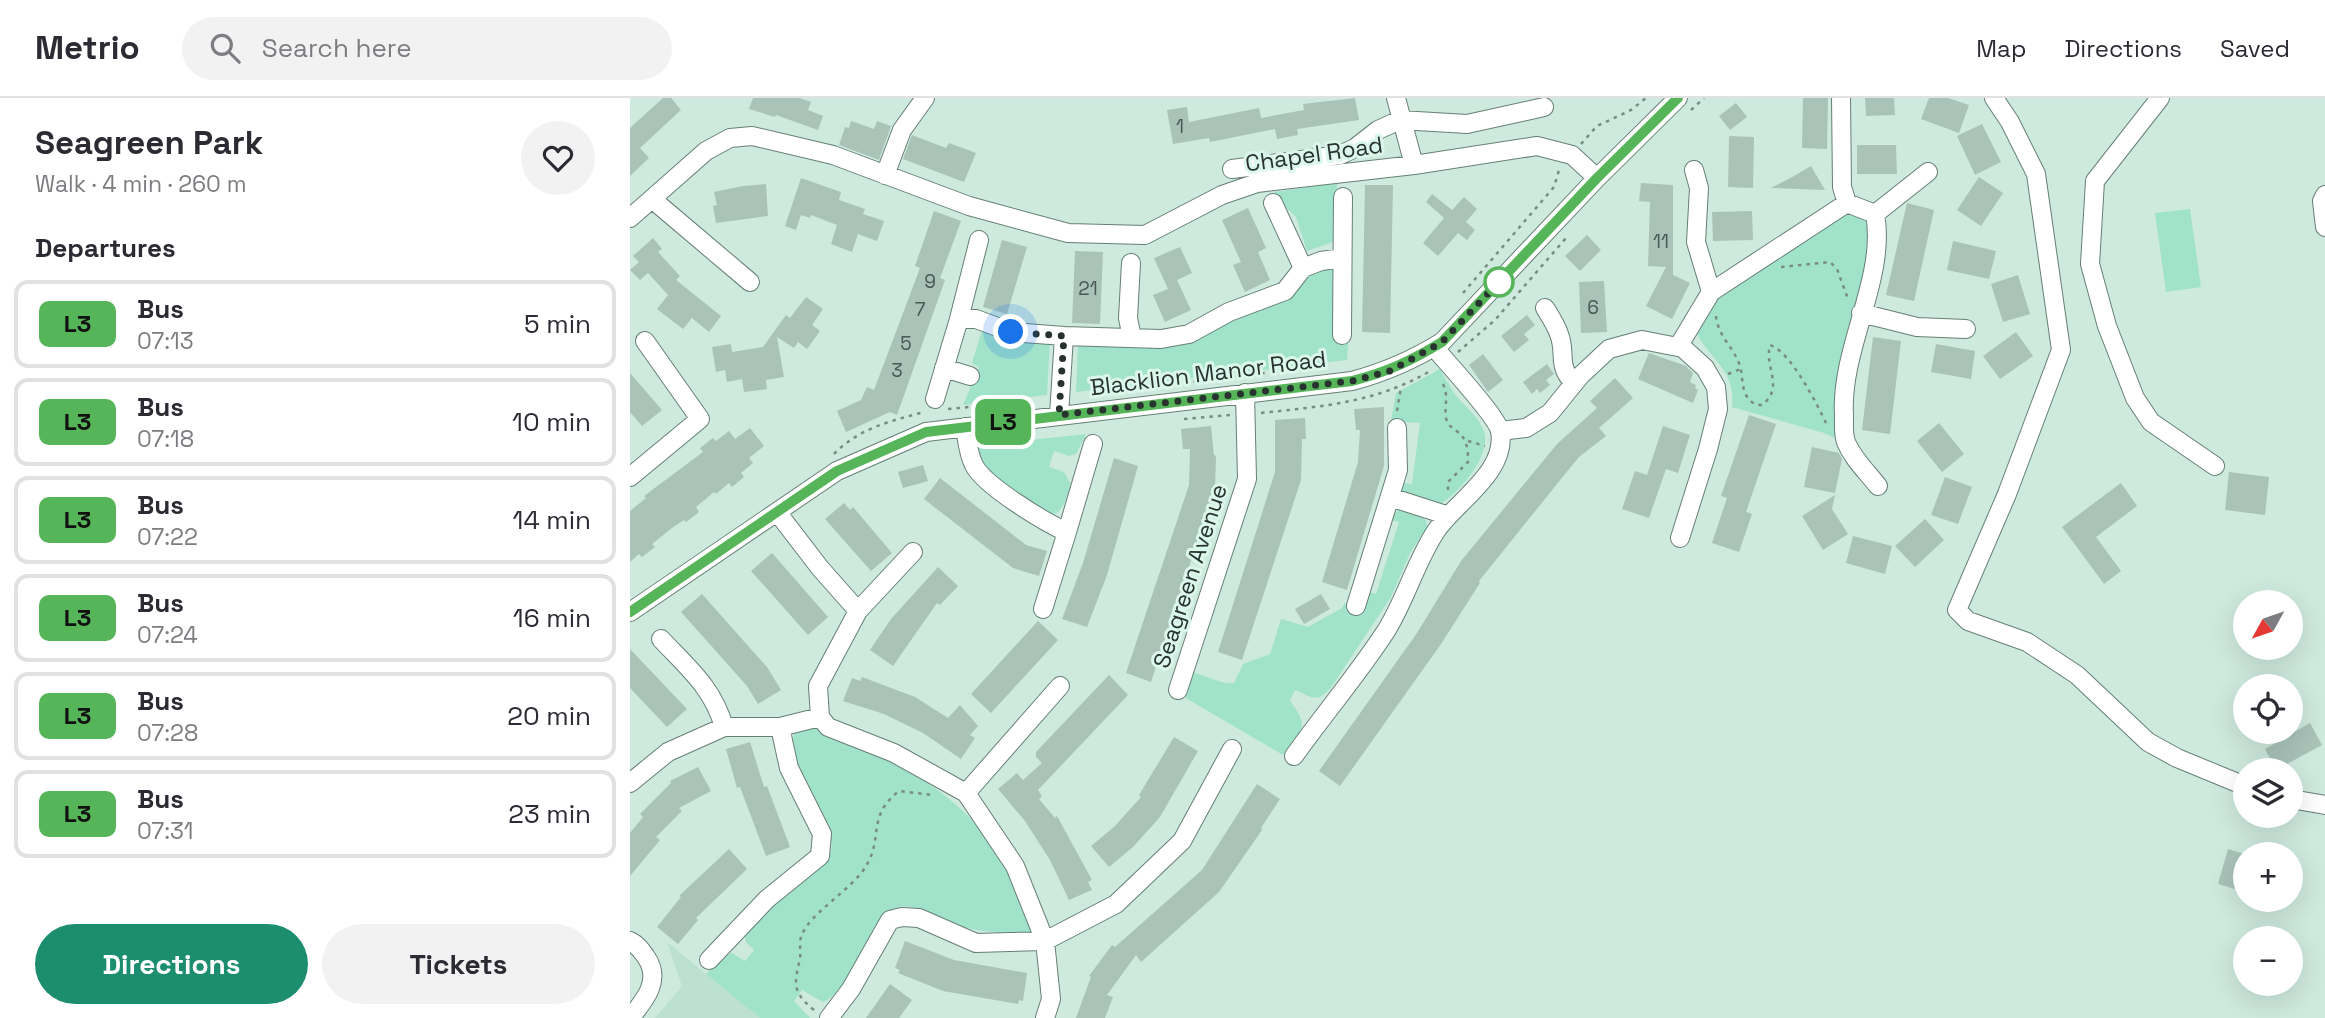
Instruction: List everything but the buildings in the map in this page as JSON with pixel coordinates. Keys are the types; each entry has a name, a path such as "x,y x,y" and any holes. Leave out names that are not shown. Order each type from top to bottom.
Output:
{"street":[{"path":"884,175 902,131 925,98"},
{"path":"1396,98 1414,165"},
{"path":"1597,178 1678,98"},
{"path":"1841,98 1842,187 1847,203"},
{"path":"1994,98 2010,122 2036,174 2061,351 2007,495 1957,610 1968,621 2027,642 2077,675 2148,742 2177,758 2233,781"},
{"path":"2160,98 2095,181 2090,264 2107,326 2135,398 2151,422 2215,466"},
{"path":"1232,169 1340,155 1355,148 1378,130 1400,120 1467,124 1544,107"},
{"name":"Chapel Road","path":"631,215 706,150 730,138 752,136 833,155 969,206 1068,233 1145,235 1222,195 1257,183 1414,165 1537,146 1572,155 1597,178"},
{"path":"1694,170 1699,188 1696,242 1712,292"},
{"path":"1875,214 1928,172"},
{"name":"Blacklion Manor Road","path":"631,608 837,471 893,444 926,432 1352,381 1390,371 1442,342 1597,178"},
{"path":"2325,195 2322,201 2325,227"},
{"path":"1342,334 1343,197"},
{"path":"652,199 750,282"},
{"path":"1273,203 1303,268"},
{"path":"1847,203 1875,214"},
{"path":"1678,347 1712,292 1752,263 1813,227 1847,203"},
{"path":"1875,214 1877,225 1873,268 1842,390 1845,439 1878,486"},
{"path":"934,407 979,240"},
{"path":"959,319 976,319 1011,332 1161,339 1189,334 1229,312 1285,291 1303,268 1321,261 1342,258"},
{"path":"1131,263 1128,318 1132,338"},
{"path":"1545,307 1560,336 1561,362 1574,383"},
{"path":"1861,313 1917,327 1966,329"},
{"path":"1059,415 1064,336"},
{"path":"1500,431 1526,428 1550,413 1574,383 1609,349 1642,340 1683,348 1704,368 1716,387 1718,409 1709,449 1680,538"},
{"path":"630,477 700,419 645,341"},
{"path":"1294,756 1385,632 1406,595 1416,564 1448,513 1465,501 1486,476 1498,451 1500,431 1492,417 1440,365 1434,347"},
{"path":"944,368 970,376"},
{"name":"Seagreen Avenue","path":"1178,690 1247,480 1245,393"},
{"path":"965,427 974,466 996,487 1049,524 1068,532"},
{"path":"1356,606 1398,470 1397,428"},
{"path":"1043,609 1093,444"},
{"path":"1390,497 1448,513"},
{"path":"777,512 820,568 858,611"},
{"path":"913,552 858,611 818,685 820,716 828,727 894,753 960,790 1015,866 1045,941 1051,999 1045,1018"},
{"path":"662,639 710,691 718,705 724,727"},
{"path":"960,790 1060,687"},
{"path":"630,783 668,752 724,727 780,727 820,716"},
{"path":"709,960 767,899 820,856 822,834 789,768 780,727"},
{"path":"822,1015 850,989 890,920 902,917 919,918 976,943 1045,941 1116,904 1182,841 1232,749"},
{"path":"2303,801 2325,805"},
{"path":"630,942 637,944 653,966 651,989 632,1012"}],"path":[{"path":"1455,302 1554,187 1557,172 1597,125 1631,110 1647,98"},
{"path":"1683,117 1704,98"},
{"path":"1178,420 1348,403 1401,387 1440,365 1495,320 1573,229"},
{"path":"1752,263 1761,270 1829,262 1837,269 1844,282 1851,310 1861,313"},
{"path":"1712,292 1717,326 1738,360 1748,400 1754,405 1762,405 1773,393 1775,385 1768,352 1770,345 1777,347 1818,406 1839,449 1848,445"},
{"path":"1440,365 1447,391 1446,417 1449,425 1458,430 1469,447 1468,462 1448,482 1448,513"},
{"path":"1139,388 1272,374"},
{"path":"1397,428 1401,387"},
{"path":"821,482 829,460 848,440 884,422 934,407 1019,403"},
{"path":"822,1015 802,1000 797,992 795,975 801,956 801,938 808,926 866,868 872,853 878,816 885,802 899,790 941,797 960,790"}],"shaded area":[{"path":"667,942 760,1018 655,1018 682,986"}],"green space":[{"path":"1337,183 1336,241 1307,251 1296,217 1279,201 1275,192"},
{"path":"1850,208 1872,219 1865,270 1845,342 1836,392 1842,441 1824,433 1732,407 1730,383 1726,374 1696,332 1714,300"},
{"path":"2190,209 2201,287 2166,292 2155,213"},
{"path":"1324,268 1335,270 1349,332 1347,360 1076,392 1078,342 1219,325 1292,295 1314,272"},
{"path":"982,330 1050,340 1047,395 963,405 979,367 972,363"},
{"path":"1440,369 1454,393 1479,422 1485,437 1484,448 1474,470 1457,491 1440,504 1402,492 1398,482 1412,484 1420,423 1391,421 1396,393"},
{"path":"1086,434 1076,454 1069,456 1054,451 1049,467 1064,472 1071,485 1060,510 1051,515 1045,515 985,471 973,446"},
{"path":"1400,509 1420,515 1426,521 1427,527 1410,553 1391,597 1332,686 1323,695 1315,698 1295,690 1290,701 1300,717 1301,729 1283,755 1184,697 1191,675 1195,673 1220,682 1234,683 1243,664 1270,654 1281,619 1308,627 1342,608 1345,603 1359,607 1364,590 1376,594 1399,522 1387,519"},
{"path":"817,725 910,772 931,785 971,818 1003,859 1034,924 1031,933 991,932 953,924 915,908 893,909 871,933 850,972 830,998 823,1002 802,990 794,1001 810,1018 760,1018 706,974 722,956 732,953 745,961 754,950 746,942 744,930 821,864 831,851 831,839 826,824 801,774 793,742 796,729"}],"bus line":[{"name":"L3","path":"630,612 837,471 893,444 926,432 1352,381 1390,371 1415,359 1442,342 1597,178 1678,98"}],"route":[{"path":"1011,332 1064,336 1059,415 1352,381 1390,371 1442,342 1499,282"}]}
